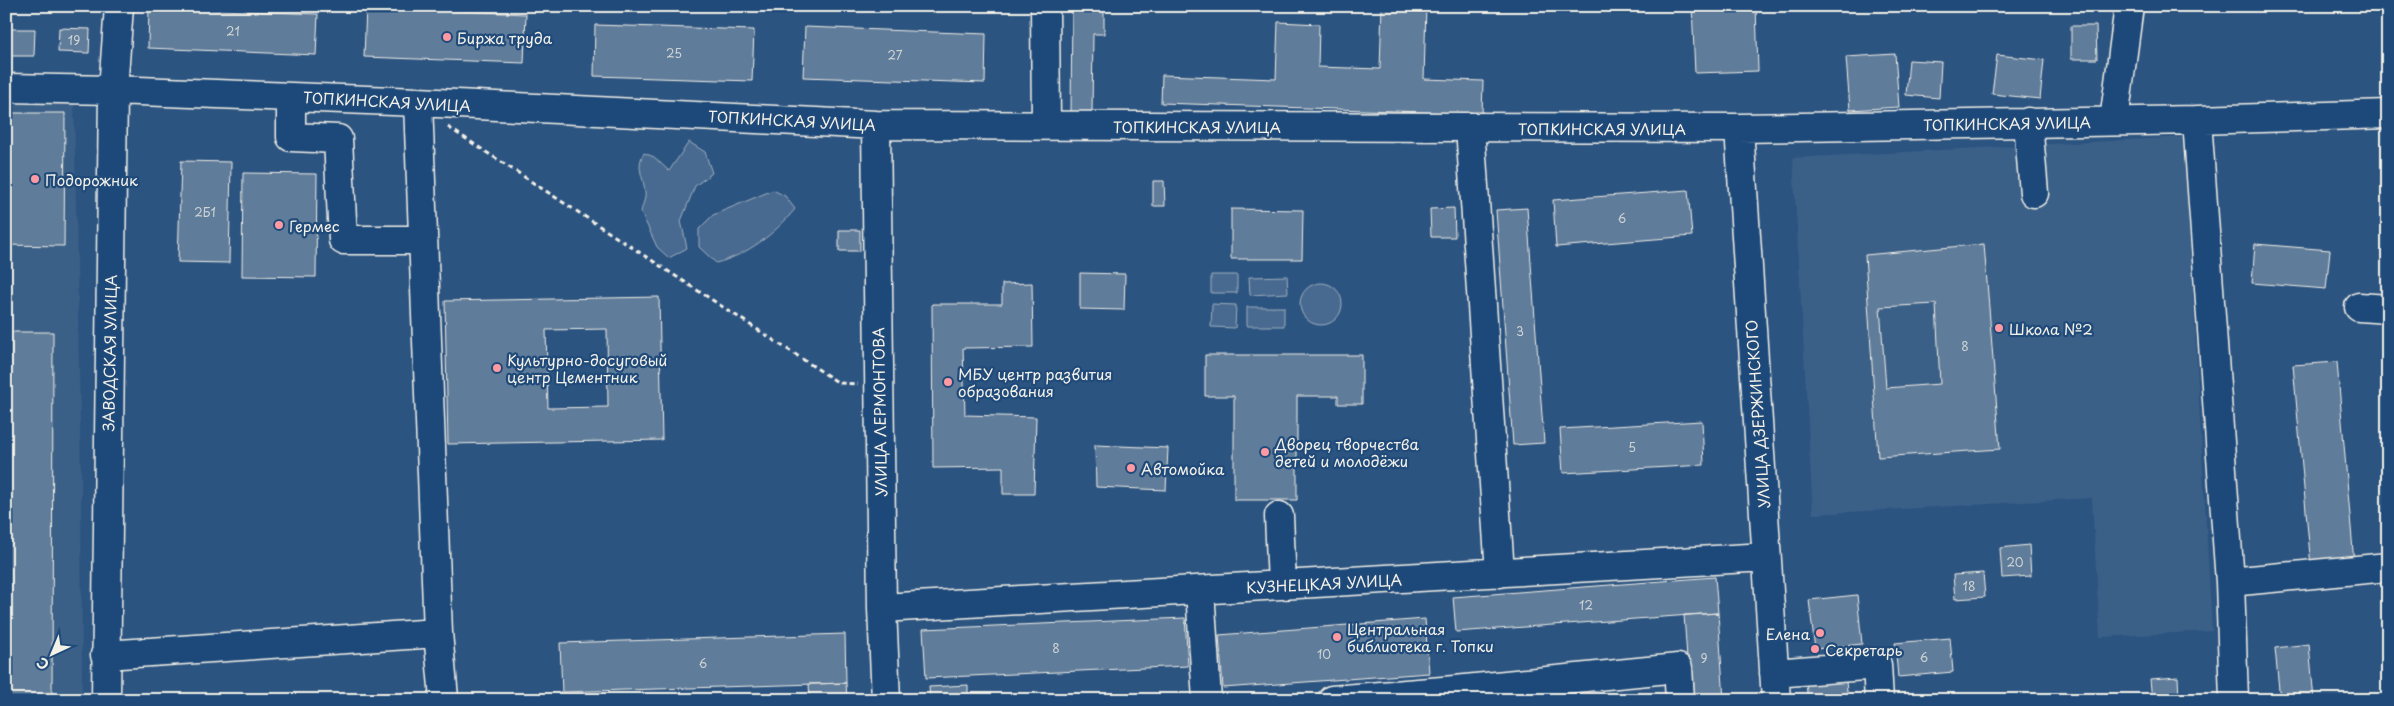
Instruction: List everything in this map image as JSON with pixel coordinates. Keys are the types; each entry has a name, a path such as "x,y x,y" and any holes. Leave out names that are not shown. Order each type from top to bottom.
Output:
{"street":[{"name":"ЗАВОДСКАЯ УЛИЦА","path":"106,700 105,655 113,90 119,6"},
{"path":"1045,6 1046,125"},
{"path":"2114,121 2129,6"},
{"name":"ТОПКИНСКАЯ УЛИЦА","path":"6,88 290,97 418,109 876,125 1739,128 2197,120 2388,114"},
{"path":"290,97 291,137 338,139 343,240 423,240"},
{"path":"418,109 438,633 444,698"},
{"path":"2197,120 2230,582 2234,700"},
{"path":"2028,122 2034,193"},
{"name":"УЛИЦА ЛЕРМОНТОВА","path":"876,125 882,608 886,700"},
{"path":"1470,127 1500,573"},
{"name":"УЛИЦА ДЗЕРЖИНСКОГО","path":"1739,128 1775,687"},
{"path":"2359,307 2388,309"},
{"path":"1279,516 1282,585"},
{"name":"КУЗНЕЦКАЯ УЛИЦА","path":"882,608 1766,557"},
{"path":"2230,582 2388,567"},
{"path":"1200,590 1207,700"},
{"path":"105,655 438,633"},
{"path":"1775,687 1877,665 1879,700"},
{"path":"1332,700 1678,668 1680,700"}],"path":[{"path":"418,109 840,383 879,384"}],"shaded area":[{"path":"6,103 74,104 81,478 82,700 6,700"},
{"name":"Школа №2","path":"2184,137 2212,631 2100,637 2092,498 1813,514 1793,158"},
{"path":"689,142 705,152 712,173 695,186 681,221 687,248 669,258 657,247 641,212 645,194 640,163 644,153 654,157 669,171"},
{"path":"773,190 785,196 795,209 779,227 760,242 739,255 716,263 699,247 699,229 713,215"},
{"path":"1211,275 1237,275 1237,293 1211,293"},
{"path":"1287,276 1288,293 1250,295 1249,277"},
{"path":"1325,283 1333,286 1339,292 1342,304 1339,316 1333,322 1317,325 1309,322 1303,316 1300,300 1303,292 1309,286"},
{"path":"1212,304 1236,305 1235,328 1211,327"},
{"path":"1247,307 1284,307 1284,326 1247,326"}],"building":[{"path":"1072,6 1104,6 1104,34 1093,34 1092,113 1071,113"},
{"path":"1382,6 1426,6 1424,79 1483,81 1482,114 1161,103 1162,75 1276,79 1278,22 1319,24 1318,67 1380,69"},
{"path":"1541,6 1605,6 1541,10"},
{"path":"1692,6 1756,6 1758,71 1695,73"},
{"path":"149,7 318,14 316,55 148,48"},
{"path":"366,7 526,14 524,63 364,57"},
{"path":"595,25 754,30 752,81 594,76"},
{"path":"2071,26 2096,26 2097,59 2071,59"},
{"path":"805,27 986,34 985,83 803,77"},
{"path":"59,28 90,29 89,53 58,52"},
{"path":"6,29 35,29 34,56 6,56"},
{"path":"1895,54 1899,107 1850,110 1846,57"},
{"path":"1997,55 2044,60 2040,99 1992,94"},
{"path":"1909,60 1941,62 1939,98 1906,95"},
{"name":"Подорожник","path":"6,113 65,113 64,246 6,245"},
{"path":"181,161 231,162 229,263 178,262"},
{"name":"Гермес","path":"243,173 317,174 316,277 242,276"},
{"path":"1153,181 1164,181 1165,206 1153,206"},
{"path":"1688,190 1692,236 1556,247 1553,200"},
{"path":"1454,208 1455,237 1431,237 1430,209"},
{"path":"1527,208 1544,443 1513,445 1496,210"},
{"path":"1231,209 1303,210 1302,259 1231,259"},
{"path":"839,230 860,230 860,251 839,251"},
{"path":"1984,244 2000,449 1878,457 1865,255","holes":["1936,304 1940,384 1886,388 1880,307"]},
{"path":"2255,244 2330,250 2326,289 2252,283"},
{"path":"1080,273 1125,274 1124,310 1080,309"},
{"name":"МБУ центр развития образования","path":"1032,283 1033,347 963,348 965,415 1036,417 1034,494 1003,494 1003,467 933,468 932,304 1002,304 1002,284"},
{"name":"Культурно-досуговый центр Цементник","path":"659,297 662,440 448,444 445,301","holes":["607,329 608,407 548,408 546,330"]},
{"path":"6,332 53,332 52,700 6,700"},
{"name":"Дворец творчества детей и молодёжи","path":"1205,355 1362,355 1362,404 1338,404 1338,396 1297,396 1297,500 1234,500 1234,396 1205,396"},
{"path":"2337,362 2354,563 2311,567 2293,365"},
{"path":"1702,421 1704,465 1563,473 1560,429"},
{"name":"Автомойка","path":"1095,445 1168,448 1166,490 1096,487"},
{"path":"2029,545 2031,576 2002,578 2000,548"},
{"path":"1983,573 1985,597 1955,599 1953,575"},
{"path":"1715,577 1718,613 1456,632 1453,597"},
{"path":"1857,595 1862,644 1815,649 1809,600"},
{"path":"1718,613 1724,700 1690,700 1684,615"},
{"path":"1185,618 1188,666 926,678 923,629"},
{"path":"1425,619 1429,673 1223,688 1219,635"},
{"path":"845,634 846,683 562,692 560,643"},
{"path":"1950,638 1953,672 1898,677 1895,643"},
{"path":"2309,644 2314,700 2280,700 2275,648"},
{"path":"2178,677 2179,700 2152,700 2150,679"},
{"path":"1846,682 1848,700 1808,700 1806,684"},
{"path":"846,683 847,700 810,700 809,684"},
{"path":"968,685 968,700 930,700 929,687"}],"place":[{"name":"Биржа труда","path":"447,37"},
{"name":"Подорожник","path":"35,179"},
{"name":"Гермес","path":"279,225"},
{"name":"Школа №2","path":"1999,328"},
{"name":"Культурно-досуговый центр Цементник","path":"497,368"},
{"name":"МБУ центр развития образования","path":"948,382"},
{"name":"Дворец творчества детей и молодёжи","path":"1265,452"},
{"name":"Автомойка","path":"1131,468"},
{"name":"Елена","path":"1820,633"},
{"name":"Центральная библиотека г. Топки","path":"1337,637"},
{"name":"Секретарь","path":"1815,649"}]}
